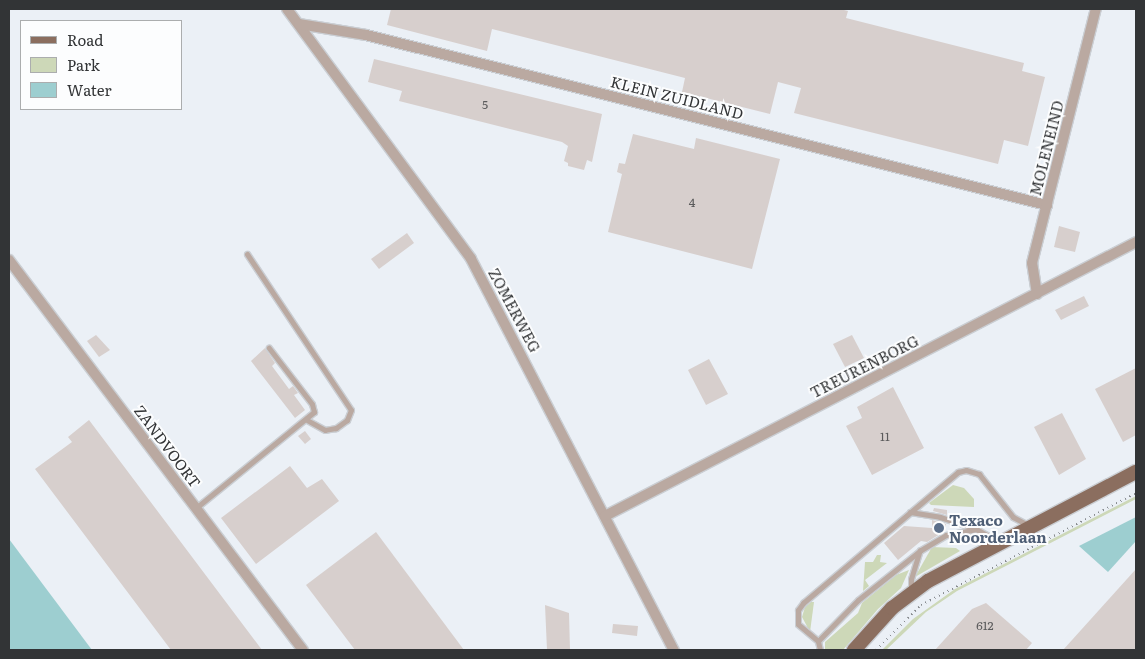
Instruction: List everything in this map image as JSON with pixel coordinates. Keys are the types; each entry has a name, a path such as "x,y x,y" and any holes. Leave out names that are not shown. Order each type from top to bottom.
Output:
{"main road":[{"path":"854,650 892,608 911,594 1030,526 1136,472"}],"street":[{"name":"ZOMERWEG","path":"288,9 471,260 674,650"},
{"name":"MOLENEIND","path":"1037,294 1032,263 1096,9"},
{"name":"KLEIN ZUIDLAND","path":"299,24 366,35 1047,205"},
{"name":"TREURENBORG","path":"605,516 1136,242"},
{"name":"ZANDVOORT","path":"9,260 303,650"}],"lane":[{"path":"247,254 351,410 347,420 336,428 326,430 307,420"},
{"path":"196,508 307,420 314,412 312,404 269,348"},
{"path":"820,650 818,642 798,624 798,610 958,472 966,470 979,474 1013,517 1030,526"},
{"path":"910,512 940,517 976,529 999,543"},
{"path":"818,642 858,600 921,550 946,535 976,529"},
{"path":"911,594 911,579 921,550"}],"path":[{"path":"876,650 921,605 1136,493"}],"green space":[{"path":"953,485 964,488 974,499 974,507 931,505 929,503"},
{"path":"1136,496 1136,499 957,591 926,612 886,650 882,650 913,619 955,589"},
{"path":"932,547 956,548 960,551 915,577"},
{"path":"877,555 881,555 880,562 887,563 865,580 869,586 863,591 865,562 873,562"},
{"path":"909,570 901,588 878,609 843,650 825,650 825,642 858,613 862,603 896,575"},
{"path":"814,602 810,632 802,617 805,607"}],"water":[{"path":"1136,517 1136,541 1108,572 1079,546"},
{"path":"9,539 92,650 9,650"}],"building":[{"path":"391,9 840,9 848,11 846,18 1024,63 1022,71 1045,77 1028,146 1004,140 998,164 794,113 801,88 778,82 770,114 682,92 685,78 492,29 487,51 387,25"},
{"path":"374,59 602,114 592,162 587,160 584,170 568,166 568,163 564,161 568,146 562,142 399,101 402,91 368,82"},
{"path":"633,134 694,149 696,138 780,159 752,269 608,232 622,174 617,172 619,163 625,164"},
{"path":"1059,226 1080,232 1075,252 1054,247"},
{"path":"407,233 414,243 379,269 371,259"},
{"path":"1084,296 1089,306 1061,320 1055,310"},
{"path":"96,335 110,350 99,357 87,341"},
{"path":"852,335 864,358 845,367 833,344"},
{"path":"265,348 275,363 272,366 289,389 293,386 298,393 294,395 305,410 295,418 251,361"},
{"path":"709,359 728,394 706,405 688,370"},
{"path":"1136,368 1136,435 1123,442 1095,389"},
{"path":"893,387 924,448 872,475 846,426 862,418 857,407"},
{"path":"1062,413 1086,459 1059,475 1034,427"},
{"path":"89,420 262,650 171,650 35,469 72,442 68,437"},
{"path":"305,431 311,439 305,444 298,436"},
{"path":"290,466 307,488 322,479 339,501 256,564 221,518"},
{"path":"934,508 947,510 947,515 933,511"},
{"path":"932,520 946,524 945,531 927,542 921,541 898,560 884,543 904,526 932,528"},
{"path":"376,532 464,650 355,650 306,585"},
{"path":"1136,569 1136,650 1063,650"},
{"path":"986,603 1032,643 1026,650 935,650 972,609"},
{"path":"545,605 569,613 570,650 547,650"},
{"path":"613,624 638,626 637,636 612,633"}],"place":[{"name":"Texaco Noorderlaan","path":"939,528"}]}
